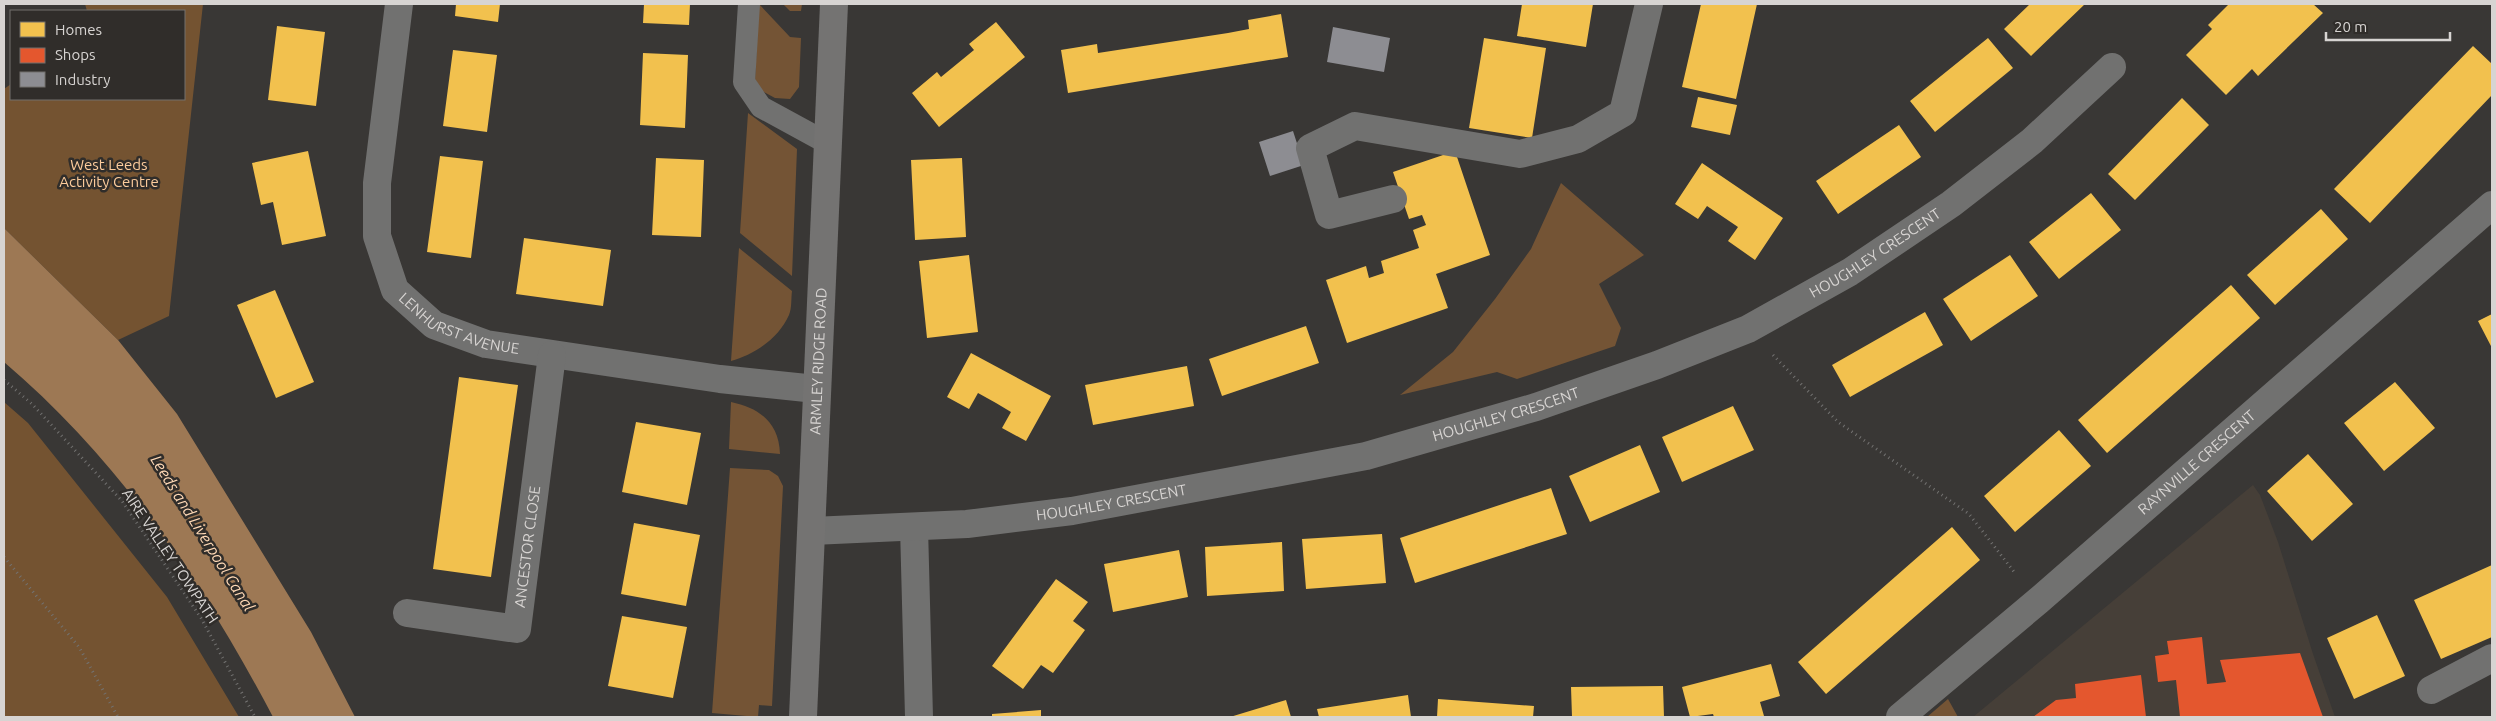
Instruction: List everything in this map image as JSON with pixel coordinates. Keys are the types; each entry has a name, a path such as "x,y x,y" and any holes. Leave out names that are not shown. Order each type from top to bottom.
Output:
{"street":[{"name":"LENHURST AVENUE","path":"399,4 378,183 376,236 395,290 434,325 486,344 720,379 816,389"},
{"name":"ARMLEY RIDGE ROAD","path":"803,717 834,4"},
{"path":"1393,199 1330,215 1310,148 1355,126 1520,154 1578,139 1623,113 1650,4"},
{"name":"HOUGHLEY CRESCENT","path":"812,530 967,524 1072,511 1366,456 1536,407 1657,365 1748,329 1850,272 1951,204 2032,141 2112,67"},
{"name":"RAYNVILLE CRESCENT","path":"1900,717 2038,602 2492,206"},
{"name":"ANCESTOR CLOSE","path":"407,613 517,629 552,355"},
{"path":"914,527 919,717"},
{"path":"2431,690 2492,658"}],"lane":[{"path":"749,4 744,82 761,107 829,144"}],"path":[{"path":"1748,329 1838,422 1969,514 2038,602"},
{"name":"AIRE VALLEY TOWPATH","path":"4,380 32,404 122,501 201,618 255,717"},
{"path":"4,557 79,648 118,717"}],"shaded area":[{"path":"759,4 790,37 801,38 799,87 790,99 775,98 762,91 755,79"},
{"path":"783,4 802,4 801,11 790,11"},
{"path":"748,113 797,149 792,276 740,233"},
{"path":"1561,183 1644,255 1599,284 1621,328 1615,346 1517,379 1497,372 1400,395 1453,352 1495,299 1531,249"},
{"path":"739,248 792,291 790,312 779,331 757,350 731,361"},
{"path":"731,402 751,408 766,419 776,434 780,454 729,449"},
{"path":"730,468 769,470 778,476 783,486 772,706 759,705 758,717 712,713"},
{"path":"2253,485 2260,495 2278,542 2335,717 1973,717"},
{"path":"1948,699 1958,717 1927,717"}],"green space":[{"name":"West Leeds Activity Centre","path":"85,4 203,4 169,316 118,340 4,228 4,89 10,85 10,100 185,100 185,10 87,10"},
{"path":"4,402 28,423 167,597 239,717 4,717"}],"water":[{"name":"Leeds and Liverpool Canal","path":"4,228 118,340 177,414 311,632 355,717 273,717 218,619 155,526 85,440 46,400 4,362"}],"building: Homes":[{"path":"456,4 500,4 498,22 455,16"},
{"path":"644,4 690,4 689,25 643,23"},
{"path":"1522,4 1593,4 1586,47 1517,36"},
{"path":"1701,4 1757,4 1736,99 1682,87"},
{"path":"2030,4 2085,4 2031,56 2004,29"},
{"path":"2229,4 2313,4 2323,13 2258,76 2252,69 2226,95 2186,55 2212,29 2208,25"},
{"path":"1281,14 1288,57 1068,93 1061,50 1097,44 1098,53 1228,33 1249,29 1248,20"},
{"path":"996,22 1025,57 939,127 912,93 937,72 941,77 974,50 969,44"},
{"path":"277,26 325,32 316,106 268,100"},
{"path":"1484,38 1546,48 1532,138 1469,128"},
{"path":"1988,38 2013,68 1935,132 1910,101"},
{"path":"2473,46 2492,64 2492,95 2370,223 2334,189"},
{"path":"453,50 497,55 487,132 443,126"},
{"path":"643,53 688,55 685,128 640,125"},
{"path":"1698,97 1737,105 1730,135 1691,127"},
{"path":"2182,98 2209,125 2135,200 2108,174"},
{"path":"1899,125 1921,157 1838,214 1816,181"},
{"path":"308,151 326,236 282,245 273,202 261,205 252,163"},
{"path":"1455,151 1490,255 1436,274 1448,308 1347,343 1326,280 1366,266 1369,278 1384,273 1381,261 1419,248 1413,230 1426,225 1422,215 1409,219 1393,172"},
{"path":"440,156 483,161 471,258 427,252"},
{"path":"656,158 704,160 701,237 652,235"},
{"path":"962,158 966,237 915,240 911,160"},
{"path":"1702,163 1783,218 1755,260 1728,241 1738,227 1707,206 1698,219 1675,204"},
{"path":"2091,193 2121,230 2059,279 2029,242"},
{"path":"2321,209 2348,239 2275,305 2247,275"},
{"path":"524,238 611,250 603,306 516,294"},
{"path":"969,255 978,332 927,338 919,261"},
{"path":"2010,255 2038,296 1971,341 1943,299"},
{"path":"2231,285 2260,318 2107,453 2078,420"},
{"path":"275,290 314,382 276,398 237,305"},
{"path":"1925,312 1943,345 1850,397 1832,365"},
{"path":"2492,314 2492,348 2478,321"},
{"path":"1306,326 1319,363 1222,396 1209,359"},
{"path":"971,353 1051,396 1026,441 1002,428 1011,412 996,403 978,393 969,409 947,397"},
{"path":"1187,366 1194,406 1093,425 1085,385"},
{"path":"459,377 518,385 491,577 433,569"},
{"path":"2395,382 2435,428 2384,471 2344,423"},
{"path":"1733,406 1754,450 1682,482 1662,437"},
{"path":"636,422 701,433 687,505 622,492"},
{"path":"2059,430 2091,466 2015,532 1984,496"},
{"path":"1640,445 1660,492 1590,522 1569,476"},
{"path":"2308,454 2353,504 2312,541 2267,491"},
{"path":"1551,488 1567,534 1415,583 1400,538"},
{"path":"634,523 700,535 686,606 621,594"},
{"path":"1952,527 1980,560 1826,694 1798,662"},
{"path":"1382,534 1386,583 1306,589 1302,539"},
{"path":"1282,542 1284,591 1207,596 1205,547"},
{"path":"1179,550 1188,597 1113,612 1104,564"},
{"path":"2492,565 2492,637 2441,659 2414,600"},
{"path":"1056,579 1088,602 1073,621 1085,630 1053,673 1041,665 1023,689 992,666"},
{"path":"2377,615 2405,676 2354,699 2327,638"},
{"path":"622,616 687,627 673,698 608,686"},
{"path":"1771,664 1780,696 1760,702 1764,716 1714,717 1713,714 1690,717 1682,687"},
{"path":"1663,686 1664,717 1572,717 1571,687"},
{"path":"1408,695 1411,717 1319,717 1317,709"},
{"path":"1438,699 1534,706 1533,717 1437,717"},
{"path":"1286,700 1291,717 1230,717"},
{"path":"1041,710 1041,717 992,717 992,714"}],"building: Shops":[{"path":"2202,637 2207,684 2226,682 2220,660 2300,653 2323,717 2180,717 2176,680 2158,682 2155,656 2169,654 2167,641"},
{"path":"2141,675 2146,717 2033,717 2056,700 2076,698 2075,684"}],"building: Industry":[{"path":"1333,27 1390,38 1384,72 1327,62"},
{"path":"1293,131 1304,165 1270,176 1259,142"}]}
